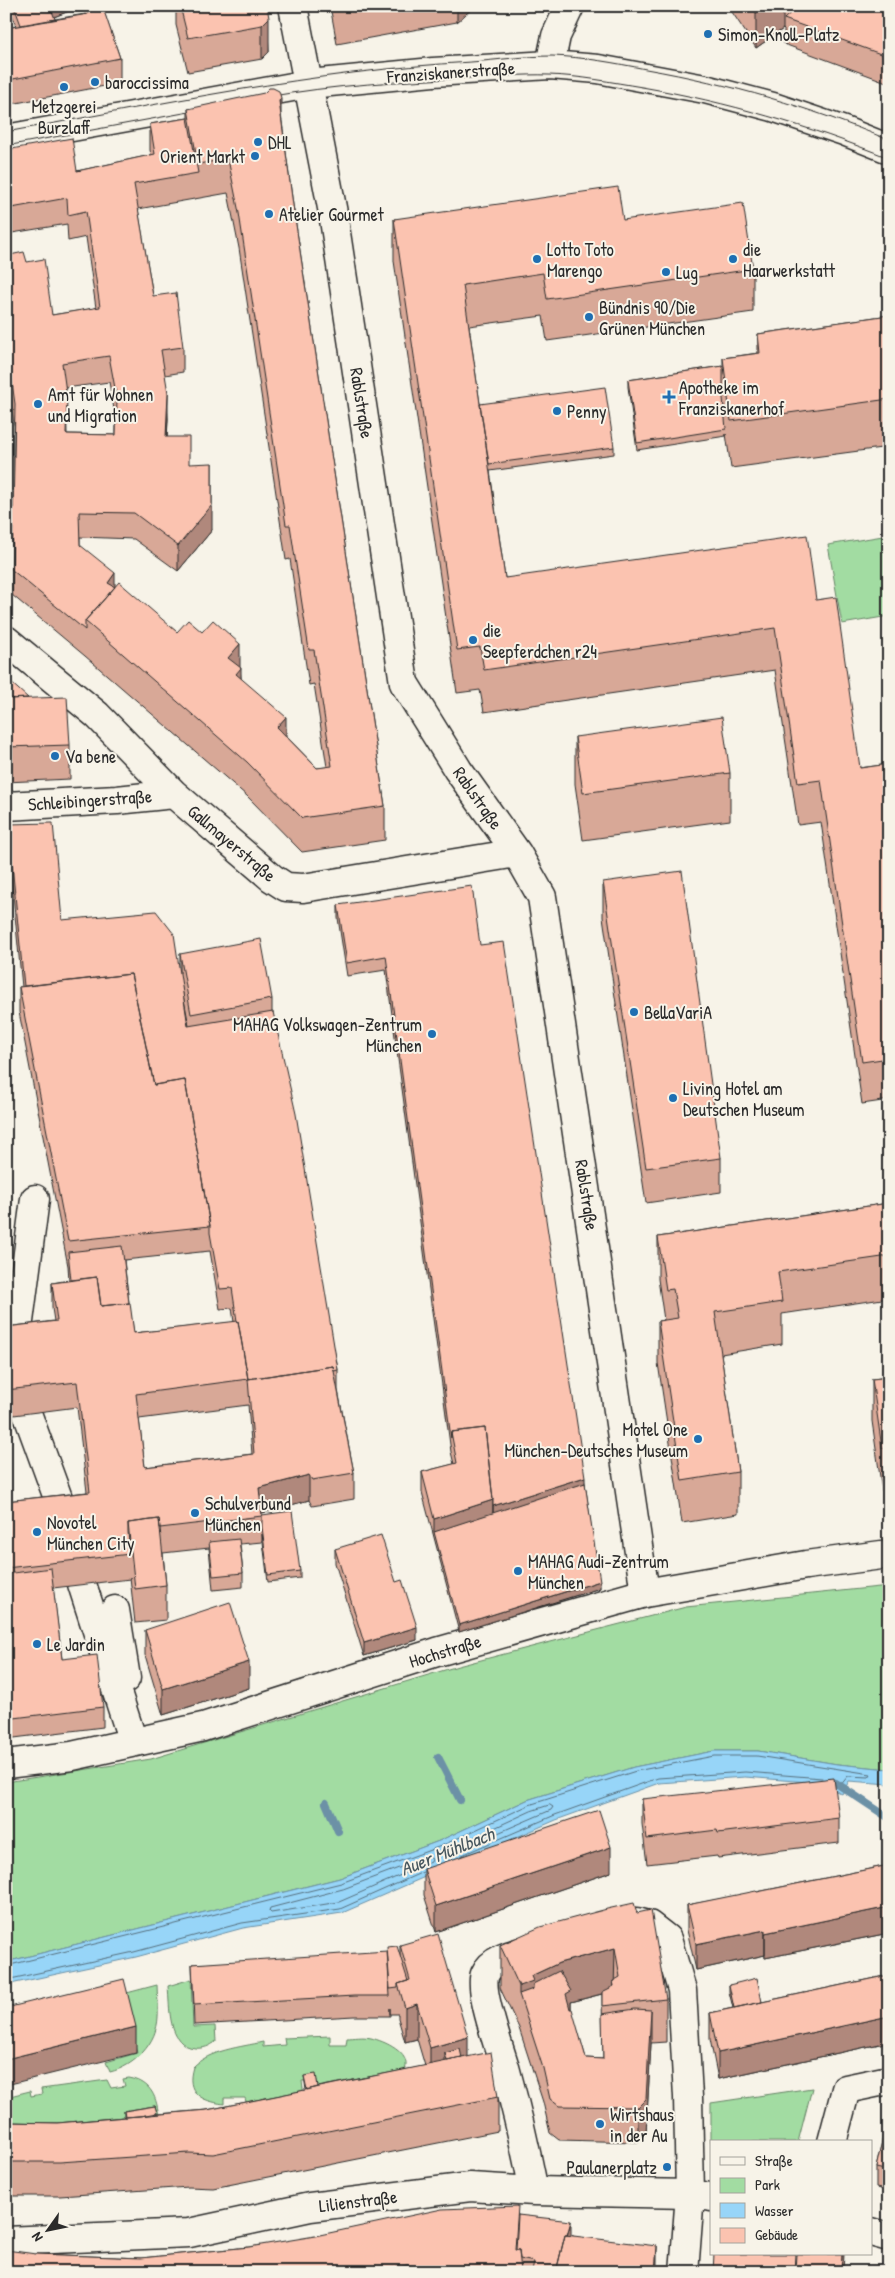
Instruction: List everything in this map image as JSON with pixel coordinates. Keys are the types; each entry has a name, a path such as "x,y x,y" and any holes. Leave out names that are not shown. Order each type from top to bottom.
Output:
{"street":[{"name":"Rablstraße","path":"293,6 333,213 404,683 458,770 517,853 542,897 645,1593"},
{"path":"550,65 556,36 570,6"},
{"name":"Franziskanerstraße","path":"6,139 309,84 433,72 550,65 598,69 705,89 782,110 844,131 889,149"},
{"name":"Gallmayerstraße","path":"6,640 97,715 174,794 272,878 286,887 303,888 517,853"},
{"name":"Schleibingerstraße","path":"6,806 117,800 174,794"},
{"path":"15,1352 35,1199"},
{"path":"27,1413 66,1520"},
{"name":"Hochstraße","path":"6,1764 72,1756 203,1727 437,1652 645,1593 889,1554"},
{"path":"82,1584 133,1742"},
{"path":"115,1610 123,1651 133,1742"},
{"path":"592,1932 638,1922 650,1925 666,1939 682,1990 688,2097 700,2196 684,2272"},
{"path":"534,2191 506,2071 493,2027 485,1991 484,1976 499,1960 554,1943"},
{"path":"833,2140 846,2089 889,2080"},
{"name":"Lilienstraße","path":"6,2241 189,2233 310,2207 470,2187 700,2196"},
{"path":"872,2232 889,2237"}],"green space":[{"path":"889,535 889,616 842,624 828,545"},
{"path":"889,1586 889,1769 837,1764 758,1751 714,1751 634,1767 527,1800 439,1841 340,1878 6,1962 6,1782 151,1759 458,1666 686,1607"},
{"path":"191,1979 193,2027 215,2026 216,2041 209,2046 201,2048 186,2046 179,2040 170,2014 168,1986"},
{"path":"157,1985 158,2017 154,2036 136,2059 128,2065 110,2072 106,2062 137,2053 123,1994"},
{"path":"330,2036 330,2045 346,2045 347,2038 359,2037 383,2042 401,2053 406,2064 405,2070 320,2102 317,2080 302,2081 305,2105 247,2105 245,2098 224,2098 224,2104 216,2103 202,2098 193,2089 191,2076 193,2067 216,2053 263,2042 263,2047 285,2045 284,2038"},
{"path":"129,2078 143,2083 152,2092 157,2104 159,2118 6,2133 6,2097 30,2091 31,2096 42,2094 41,2089 107,2080 111,2088 125,2086 123,2079"},
{"path":"812,2088 799,2140 711,2140 711,2103"}],"water":[{"name":"Auer Mühlbach","path":"714,1751 758,1751 837,1764 889,1769 889,1784 849,1781 842,1794 820,1783 745,1777 659,1783 556,1820 342,1913 243,1928 136,1957 6,1985 6,1962 340,1878 439,1841 527,1800 634,1767"}],"building":[{"path":"14,6 50,6 55,19 21,25"},
{"path":"86,6 102,6 120,58 8,80 6,28 88,14"},
{"path":"180,6 267,6 269,18 262,25 188,38"},
{"path":"337,6 354,6 337,9"},
{"path":"751,6 766,6 756,13"},
{"path":"790,6 889,6 889,57 784,19 796,8"},
{"path":"269,88 279,91 281,98 279,101 293,205 385,806 302,818 247,762 85,621 119,582 177,632 188,620 202,632 213,620 240,644 228,658 241,668 236,674 286,717 277,727 317,768 332,766 314,650 309,650 290,525 286,525 239,213 228,159 198,164 188,109 264,93"},
{"name":"Amt für Wohnen und Migration","path":"188,118 198,173 134,184 153,296 176,293 183,347 161,350 168,393 166,437 189,437 189,464 212,463 212,505 178,546 134,513 79,512 80,545 115,573 108,583 115,587 85,621 85,630 12,570 15,404 6,338 6,240 10,255 24,252 27,262 44,259 52,315 100,307 86,211 68,215 67,198 6,209 6,150 72,138 77,171 155,154 150,124","holes":["109,356 117,399 116,435 66,434 67,399 62,363"]},
{"path":"618,187 623,220 743,203 753,269 547,299 543,273 463,285 505,578 807,535 816,600 836,597 860,768 889,764 889,1058 862,1062 821,780 798,783 775,628 484,670 480,647 457,650 394,219"},
{"path":"889,315 889,399 731,421 723,358 760,353 758,334"},
{"path":"723,366 723,398 726,429 637,443 628,380"},
{"path":"605,387 614,447 489,464 480,404"},
{"path":"8,680 28,698 6,699 6,682"},
{"path":"67,697 70,745 6,747 6,699"},
{"path":"722,717 730,773 583,793 575,737"},
{"path":"53,823 62,920 156,911 174,934 188,1026 273,1012 296,1114 338,1370 334,1371 333,1366 248,1379 232,1288 220,1289 185,1080 154,1085 131,974 24,986 8,824"},
{"path":"682,871 721,1158 646,1168 603,882"},
{"path":"472,886 480,945 504,942 585,1477 493,1506 485,1428 451,1432 451,1438 386,956 347,963 338,905"},
{"path":"261,939 272,999 191,1014 180,954"},
{"path":"131,974 154,1085 185,1080 210,1226 68,1241 19,987"},
{"path":"889,1203 889,1256 778,1272 782,1302 715,1312 738,1472 682,1481 658,1321 678,1318 673,1289 666,1290 658,1237"},
{"path":"122,1246 129,1303 101,1306 97,1277 71,1280 68,1252"},
{"path":"97,1277 101,1306 130,1303 134,1333 238,1321 248,1379 333,1366 354,1473 312,1480 309,1475 259,1488 262,1516 160,1528 159,1519 128,1523 130,1554 6,1568 6,1501 90,1492 77,1382 6,1390 6,1327 57,1321 52,1283","holes":["248,1379 254,1454 145,1467 136,1394"]},
{"path":"889,1377 889,1447 882,1448 872,1379"},
{"path":"485,1428 493,1500 434,1519 422,1472 457,1463 451,1432"},
{"path":"585,1483 600,1581 459,1625 434,1532"},
{"path":"292,1511 300,1571 268,1575 262,1515"},
{"path":"159,1519 166,1585 135,1589 128,1523"},
{"path":"381,1535 396,1582 402,1580 417,1627 364,1643 335,1549"},
{"path":"239,1539 243,1573 213,1576 209,1542"},
{"path":"51,1568 62,1659 97,1655 103,1707 6,1719 6,1574"},
{"path":"230,1602 249,1662 163,1689 145,1630"},
{"path":"834,1778 839,1818 718,1833 717,1830 647,1839 642,1799"},
{"path":"599,1810 611,1847 436,1906 424,1869"},
{"path":"889,1865 889,1907 765,1933 765,1930 696,1944 687,1905"},
{"path":"634,1903 637,1913 651,1910 666,1999 602,2006 602,1992 614,1986 613,1981 620,1977 615,1948 559,1963 531,1976 533,1981 519,1986 500,1945 540,1927"},
{"path":"438,1934 468,2037 430,2048 417,2004 405,2008 398,1984 410,1980 400,1945"},
{"path":"397,1946 408,1981 398,1984 398,1988 390,1989 387,1947"},
{"path":"387,1951 390,1996 354,1996 194,2005 192,1964"},
{"path":"559,1971 571,1991 566,1994 586,2058 603,2059 602,2014 635,2009 651,2010 646,2099 638,2107 559,2106 550,2099 543,2068 519,1994 533,1989 533,1984"},
{"path":"889,1975 889,2016 718,2053 710,2013"},
{"path":"757,1978 762,2002 734,2008 729,1985"},
{"path":"124,1979 136,2027 6,2059 6,2008"},
{"path":"460,2049 462,2058 447,2061 445,2053"},
{"path":"491,2052 498,2097 213,2154 189,2153 60,2162 6,2162 6,2122 57,2123 207,2110"},
{"path":"316,2074 318,2087 307,2090 304,2076"},
{"path":"155,2106 157,2113 125,2117 124,2111"},
{"path":"889,2111 889,2171 876,2168"},
{"path":"518,2206 515,2250 519,2250 521,2272 426,2272 426,2269 407,2265 375,2272 6,2272 6,2250 36,2254 141,2258 249,2247 315,2236 442,2209"},
{"path":"518,2215 571,2221 567,2235 565,2235 556,2272 532,2272 534,2262 520,2259 519,2250 516,2250"},
{"path":"565,2235 657,2246 655,2272 556,2272"},
{"path":"714,2256 795,2256 794,2272 713,2272"},
{"path":"796,2256 842,2256 841,2272 795,2272"}],"waterway":[{"path":"438,1757 460,1800"},
{"path":"836,1783 889,1818"},
{"path":"326,1803 338,1831"}],"tram line":[{"path":"6,132 296,81 412,66 552,56 588,59 623,65 739,89 829,117 889,140"},
{"path":"267,97 317,89 393,82 529,75 572,77 642,87 706,100 798,125 889,158"},
{"path":"6,146 200,110"}],"place":[{"name":"Simon-Knoll-Platz","path":"708,34"},
{"name":"baroccissima","path":"95,82"},
{"name":"Metzgerei Burzlaff","path":"64,87"},
{"name":"DHL","path":"258,142"},
{"name":"Orient Markt","path":"255,156"},
{"name":"Atelier Gourmet","path":"269,214"},
{"name":"Lotto Toto Marengo","path":"537,259"},
{"name":"die Haarwerkstatt","path":"733,259"},
{"name":"Lug","path":"666,272"},
{"name":"Bündnis 90/Die Grünen München","path":"589,317"},
{"name":"Apotheke im Franziskanerhof","path":"669,397"},
{"name":"Amt für Wohnen und Migration","path":"38,404"},
{"name":"Penny","path":"557,411"},
{"name":"die Seepferdchen r24","path":"473,640"},
{"name":"Va bene","path":"55,756"},
{"name":"BellaVariA","path":"634,1012"},
{"name":"MAHAG Volkswagen-Zentrum München","path":"432,1034"},
{"name":"Living Hotel am Deutschen Museum","path":"673,1098"},
{"name":"Motel One München-Deutsches Museum","path":"698,1439"},
{"name":"Schulverbund München","path":"195,1513"},
{"name":"Novotel München City","path":"37,1532"},
{"name":"MAHAG Audi-Zentrum München","path":"518,1571"},
{"name":"Le Jardin","path":"37,1644"},
{"name":"Wirtshaus in der Au","path":"600,2124"},
{"name":"Paulanerplatz","path":"667,2167"}]}
